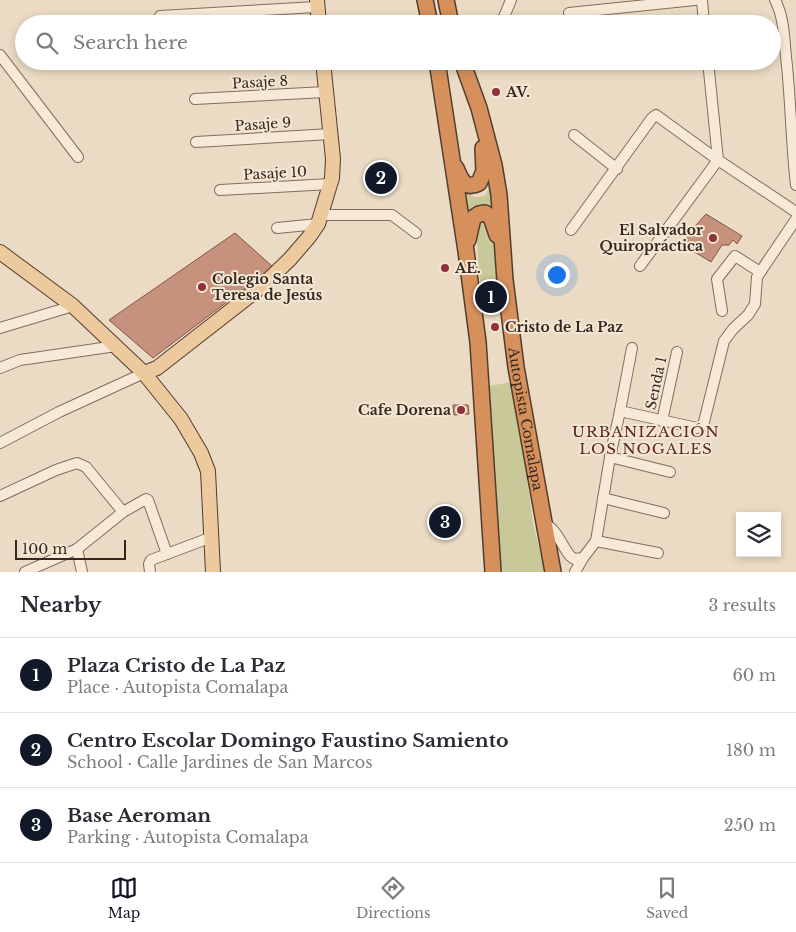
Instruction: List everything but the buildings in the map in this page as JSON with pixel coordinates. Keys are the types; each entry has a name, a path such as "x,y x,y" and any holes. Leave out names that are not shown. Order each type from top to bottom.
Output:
{"highway":[{"path":"425,0 428,15"},
{"path":"446,0 449,15"},
{"path":"438,70 478,342 493,572"},
{"name":"Autopista Comalapa","path":"465,70 479,108 494,166 499,195 503,255 516,367 553,572"},
{"path":"449,140 462,181 467,186 476,185 482,176 484,165 479,108"},
{"path":"466,251 473,218 485,213 491,217 494,223 503,255"}],"main road":[{"path":"144,373 157,368 261,287 309,238 320,219 330,184 333,159 324,70"},
{"path":"0,252 73,306 144,373 181,419 203,458 208,471 212,572"}],"street":[{"path":"505,15 511,0"},
{"path":"570,13 695,0"},
{"path":"702,0 703,15"},
{"path":"775,0 780,9 793,87 796,185"},
{"path":"173,15 317,4"},
{"path":"0,55 78,157"},
{"path":"640,266 718,160 709,70"},
{"name":"Pasaje 8","path":"195,99 326,92"},
{"path":"571,230 655,115 796,212"},
{"name":"Pasaje 9","path":"196,142 331,134"},
{"path":"574,134 617,168"},
{"name":"Pasaje 10","path":"220,190 330,184"},
{"path":"277,228 320,219 392,215 416,233"},
{"path":"620,411 697,428 703,426 724,340 748,316 755,304 757,277 796,219"},
{"path":"722,311 717,279 735,256 761,270"},
{"path":"0,328 73,306"},
{"path":"0,368 20,360 116,346"},
{"path":"575,572 596,541 602,498 632,348"},
{"name":"Senda 1","path":"662,421 676,352"},
{"path":"0,443 59,412 144,373"},
{"path":"610,457 670,472"},
{"path":"0,496 56,470 77,463 86,466 124,512"},
{"path":"602,498 664,512"},
{"path":"25,572 78,549 124,512 146,499 148,500 167,554"},
{"path":"543,523 551,527 570,557 576,559 583,558"},
{"path":"150,572 149,564 151,560 212,537"},
{"path":"596,541 658,553"},
{"path":"78,549 82,572"}],"green space":[{"path":"490,168 498,217 489,206 479,204 471,208 467,221 464,191 474,197 486,195 489,186"},
{"path":"487,220 495,238 499,279 480,282 476,230 481,221"},
{"path":"514,382 533,523 545,572 500,572 488,386"}],"place":[{"name":"AV.","path":"496,92"},
{"name":"Centro Escolar Domingo Faustino Samiento","path":"381,178"},
{"name":"El Salvador Quiropráctica","path":"713,238"},
{"name":"AE.","path":"445,268"},
{"name":"Colegio Santa Teresa de Jesús","path":"202,287"},
{"name":"Plaza Cristo de La Paz","path":"491,297"},
{"name":"Cristo de La Paz","path":"495,327"},
{"name":"Cafe Dorena","path":"461,410"},
{"name":"Base Aeroman","path":"445,522"}],"district":[{"name":"URBANIZACIÓN LOS NOGALES","path":"646,440"}]}
